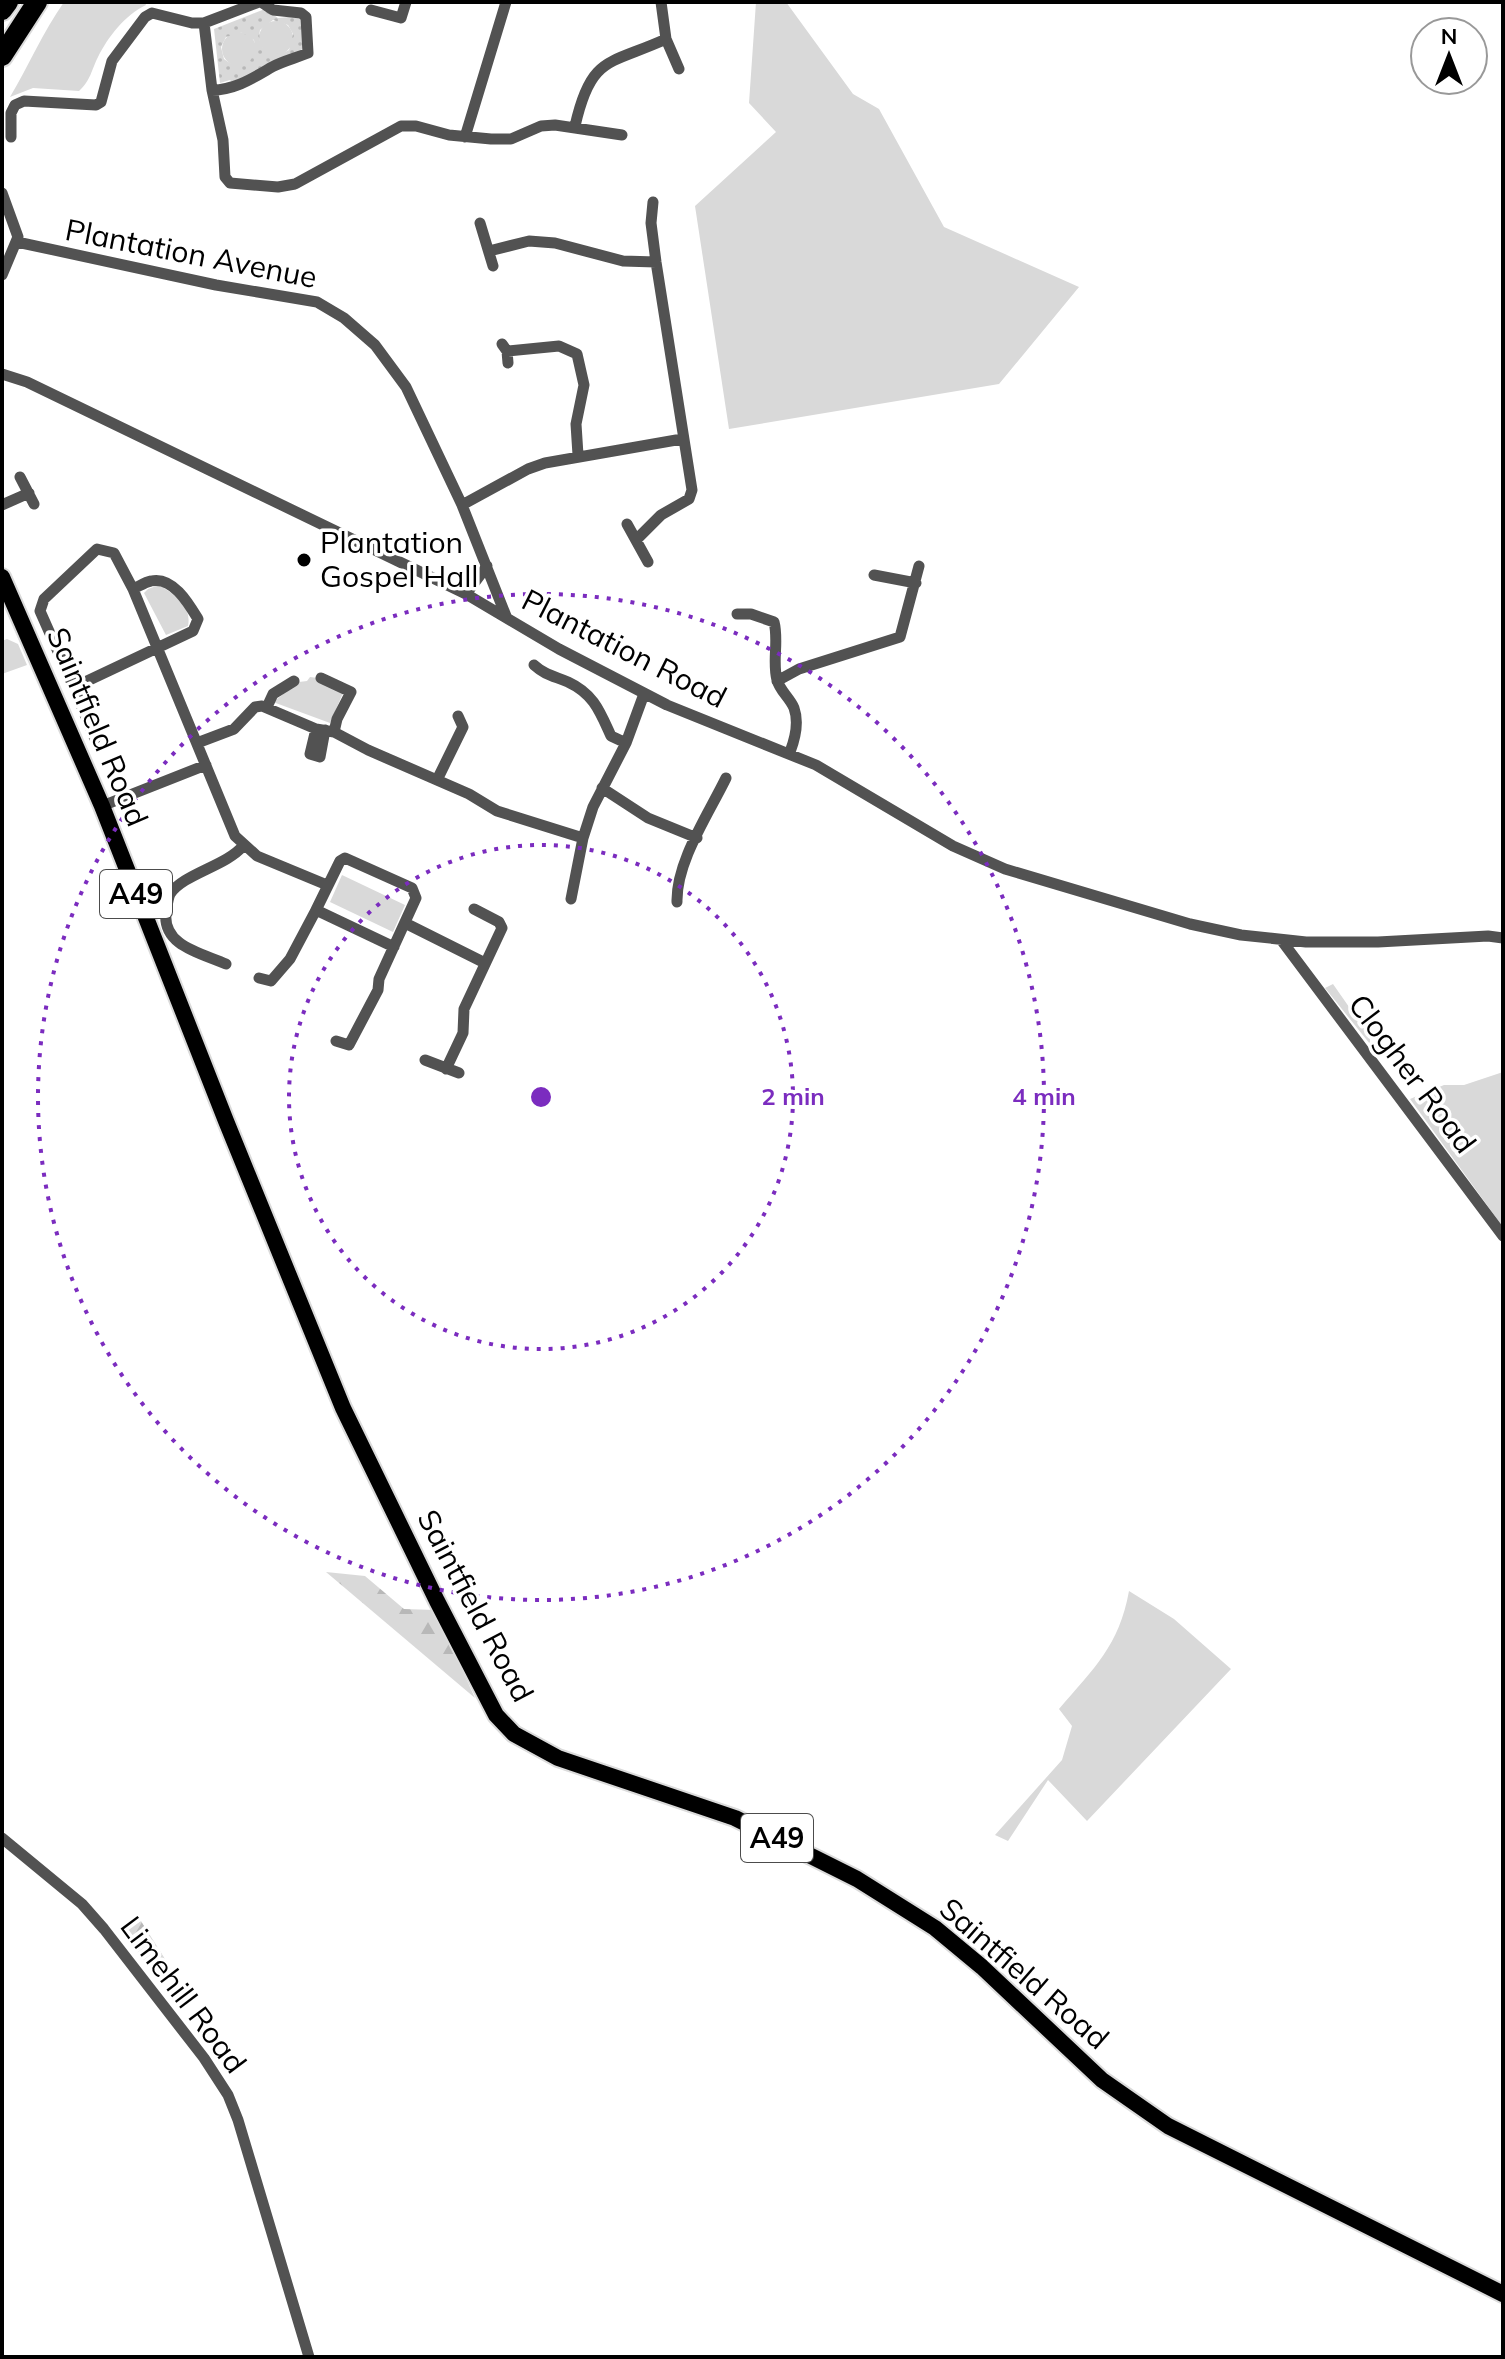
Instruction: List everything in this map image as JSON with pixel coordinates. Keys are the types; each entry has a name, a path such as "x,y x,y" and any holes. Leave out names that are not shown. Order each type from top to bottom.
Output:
{"highway":[{"path":"2,10 8,2"},
{"path":"2,56 37,2"}],"main road":[{"name":"Saintfield Road","path":"2,577 102,806 343,1408 496,1715 529,1745 558,1758 735,1818 857,1879 935,1928 1131,2103 1168,2126 1503,2294"}],"street":[{"path":"8,130 15,105 24,101 96,105 101,102 112,61 150,7 192,23 204,23 260,2 273,10 301,13 306,17 308,53 270,68 256,78 223,90 212,90"},
{"path":"371,10 401,18 406,2"},
{"path":"465,137 506,2"},
{"path":"661,2 666,39 679,69"},
{"path":"204,23 212,90 223,140 225,177 230,183 278,187 295,184 401,126 416,126 465,137 511,139 541,126 575,126 622,135"},
{"path":"575,126 581,99 593,77 609,61 666,39"},
{"path":"2,193 18,232 17,242 2,275"},
{"path":"636,540 661,515 689,499 692,490 656,262 651,223 653,202"},
{"path":"480,223 493,266"},
{"path":"489,251 529,241 555,243 623,261 656,262"},
{"name":"Plantation Avenue","path":"17,242 326,306 353,325 375,345 399,375 462,505 506,616"},
{"path":"506,353 559,346 577,354 584,385 576,424 578,455"},
{"name":"Plantation Road","path":"2,374 41,389 466,594 559,649 684,714 790,752 953,846 994,865 1190,924 1282,941 1503,938"},
{"path":"462,505 528,469 578,455 682,439"},
{"path":"2,505 31,499 20,477"},
{"path":"627,524 648,562"},
{"path":"133,589 152,580 164,582 183,594 198,619 193,631 159,647 78,683 71,681 40,611 44,599 97,549 114,553 159,647 235,836 257,856 327,885"},
{"path":"466,594 487,566"},
{"path":"777,681 799,669 900,637 919,566"},
{"path":"874,575 916,583"},
{"path":"737,614 751,614 774,622 777,632 774,661 777,681 794,707 796,718 790,752"},
{"path":"534,665 544,674 569,683 595,701 611,736 626,743"},
{"path":"321,678 351,692 337,719 325,731"},
{"path":"267,707 273,694 294,681"},
{"path":"78,683 76,693 95,739"},
{"path":"571,899 569,881 583,838 602,788 626,743 644,694"},
{"path":"197,743 234,729 255,707 267,707 469,794 508,815 583,838"},
{"path":"437,780 464,723"},
{"path":"102,806 206,765"},
{"path":"677,902 677,885 684,861 726,778"},
{"path":"602,788 648,818 697,838"},
{"path":"226,964 175,941 167,932 166,915 170,894 187,880 231,857 243,846"},
{"path":"269,983 290,959 340,861 345,858 412,888 416,898 379,979 378,990 352,1049 336,1041"},
{"path":"159,885 170,894"},
{"path":"446,1069 463,1033 464,1009 502,928 499,922 474,909"},
{"path":"316,910 394,947"},
{"path":"405,923 485,963"},
{"name":"Clogher Road","path":"1282,941 1503,1236"},
{"path":"425,1060 459,1073"},
{"name":"Limehill Road","path":"2,1838 82,1904 204,2058 228,2095 309,2357"}],"green space":[{"path":"64,2 145,2 146,5 112,34 79,91 33,88 10,97 49,25"},
{"path":"756,2 786,2 853,94 879,109 944,227 1079,287 999,384 729,429 695,206 776,132 749,103"},
{"path":"265,9 278,18 299,16 305,46 271,67 232,82 220,83 214,29","holes":["273,20 288,25 293,34 289,50 283,53 271,53 260,43 260,30","241,32 254,40 255,47 251,59 237,65 224,59 221,47 226,37"]},
{"path":"276,21 288,26 293,38 288,50 276,55 264,50 259,38 264,26"},
{"path":"239,32 251,37 256,49 251,61 239,66 227,61 222,49 227,37"},
{"path":"159,585 181,601 189,619 188,626 166,635 144,593"},
{"path":"7,639 18,644 27,665 2,674 2,641"},
{"path":"310,677 318,678 343,693 330,723 273,702"},
{"path":"342,875 405,905 393,932 330,902"},
{"path":"1333,984 1370,1037 1370,1044 1325,988"},
{"path":"1503,1072 1503,1227 1410,1099 1444,1085 1464,1085"},
{"path":"326,1572 365,1576 404,1609 435,1610 475,1698"},
{"path":"1129,1591 1174,1619 1231,1669 1087,1821 1048,1780 1008,1841 995,1835 1062,1760 1072,1726 1059,1709 1112,1642"},
{"path":"141,1921 177,1978 160,1981 121,1931"}],"place":[{"name":"Plantation Gospel Hall","path":"304,560"}]}
